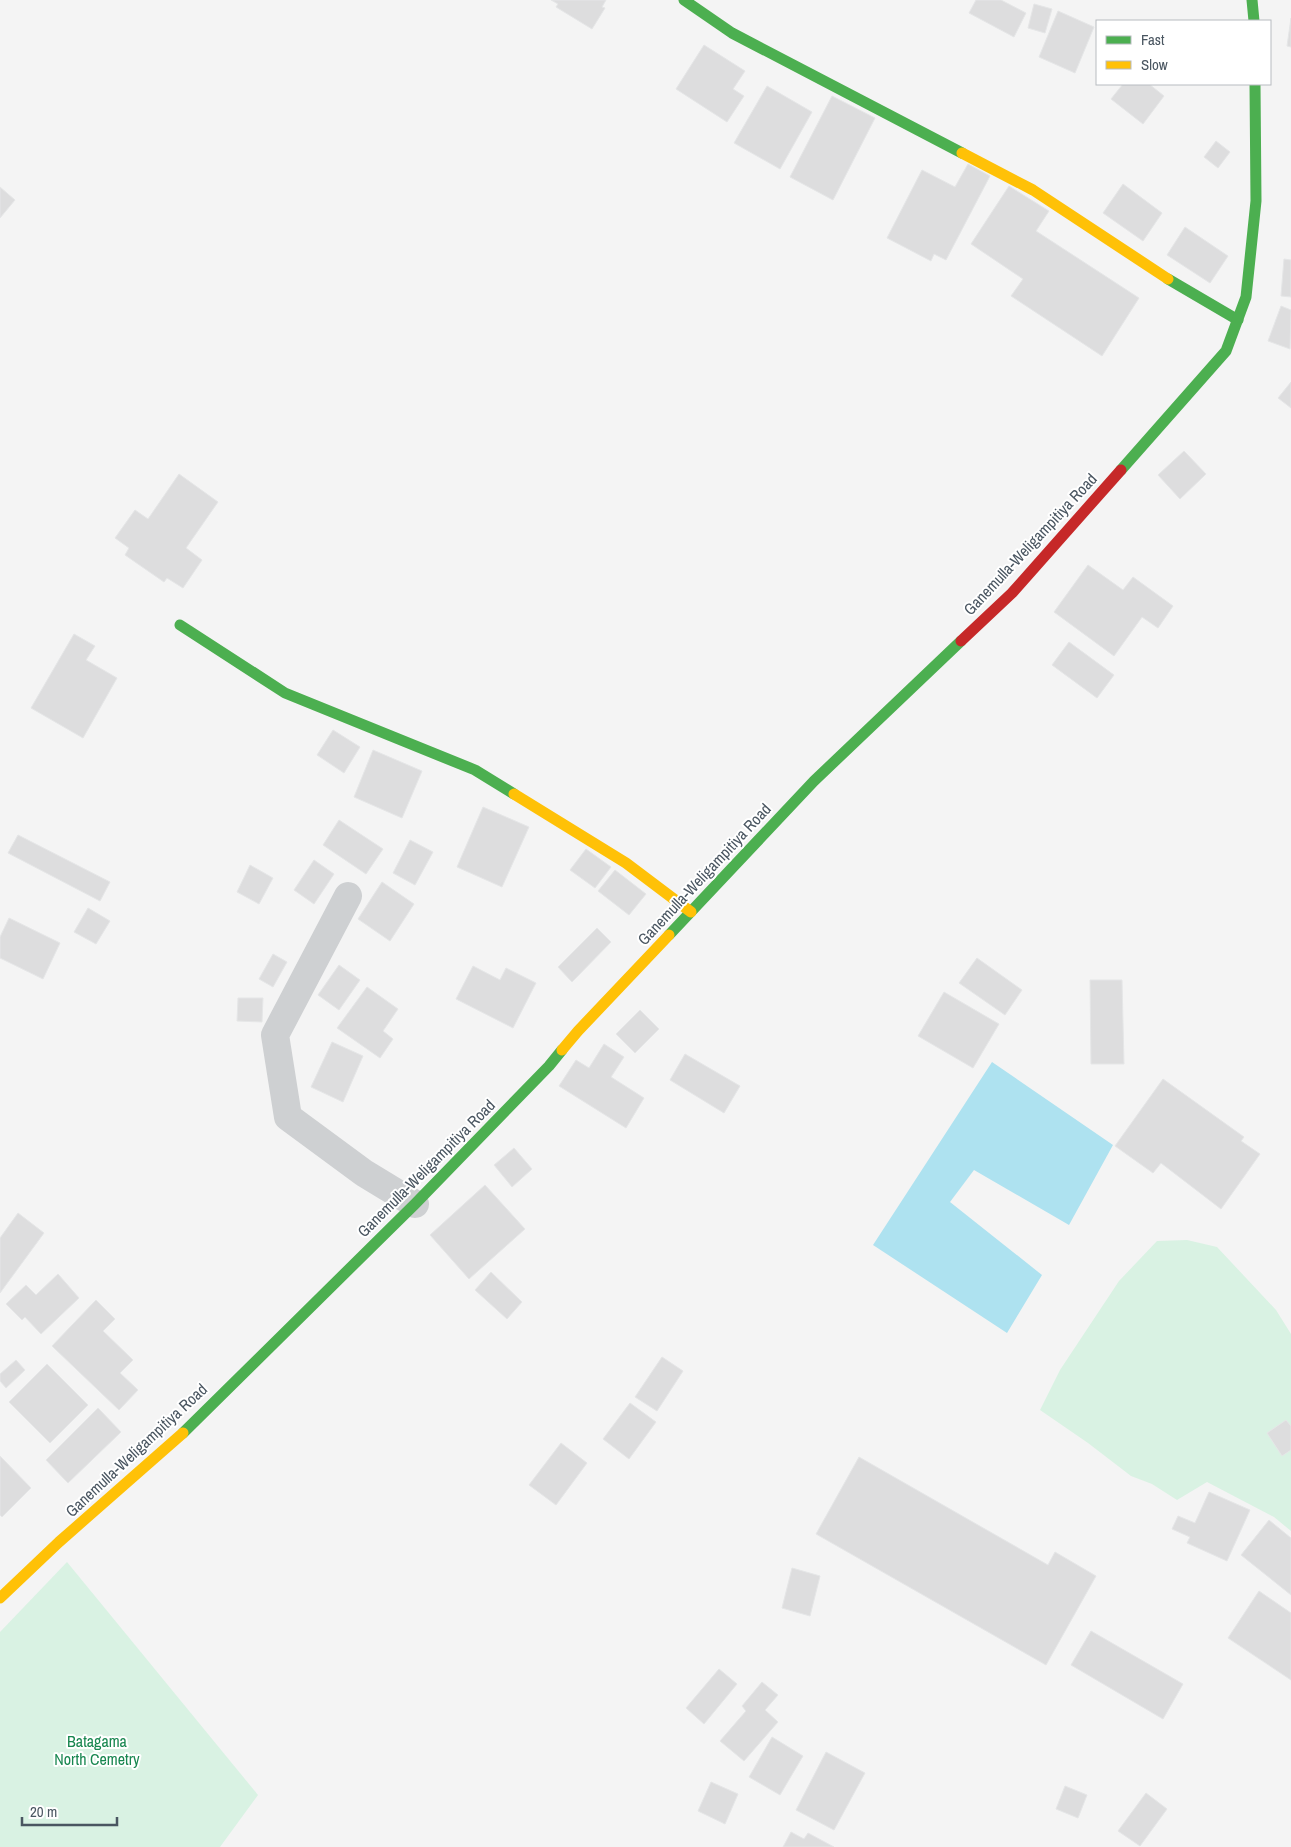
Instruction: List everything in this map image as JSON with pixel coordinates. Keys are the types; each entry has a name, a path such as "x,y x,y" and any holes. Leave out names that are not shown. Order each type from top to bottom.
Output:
{"street":[{"path":"684,0 732,33 1033,190 1154,270 1238,320"},
{"path":"1252,0 1254,20"},
{"name":"Ganemulla-Weligampitiya Road","path":"2,1592 172,1444 415,1204 549,1066 578,1031 814,781 1012,592 1226,351 1246,298 1256,201 1256,85"},
{"path":"180,625 285,693 476,770 626,863 692,912"},
{"path":"348,896 275,1036 288,1117 364,1173 415,1204"}],"green space":[{"path":"1187,1240 1217,1247 1276,1310 1291,1334 1291,1531 1274,1517 1207,1482 1177,1500 1152,1484 1131,1476 1040,1410 1060,1370 1119,1281 1157,1241"},
{"name":"Batagama North Cemetry","path":"67,1562 258,1795 220,1847 0,1847 0,1632"}],"water":[{"path":"992,1062 1113,1145 1069,1225 974,1170 950,1202 1042,1275 1007,1333 873,1245"}],"building":[{"path":"551,0 606,0 602,7 605,8 592,29 556,7 558,4"},
{"path":"976,0 1001,0 1026,13 1014,37 969,13"},
{"path":"1034,4 1052,9 1045,33 1028,28"},
{"path":"1058,11 1094,27 1075,73 1039,57"},
{"path":"1291,18 1291,47 1287,46"},
{"path":"704,45 745,71 733,89 744,96 727,122 676,89"},
{"path":"1122,85 1150,85 1164,96 1143,124 1111,99"},
{"path":"767,86 812,112 780,169 734,143"},
{"path":"832,96 875,118 833,200 790,177"},
{"path":"1216,141 1230,152 1218,168 1204,157"},
{"path":"968,164 990,176 946,260 934,254 931,261 887,238 922,170 955,187"},
{"path":"1123,184 1162,213 1143,241 1103,213"},
{"path":"1009,186 1049,211 1036,231 1139,298 1102,356 1011,296 1023,279 971,244"},
{"path":"0,187 15,200 0,218"},
{"path":"1185,227 1228,256 1210,283 1167,255"},
{"path":"1284,259 1291,260 1291,297 1281,296"},
{"path":"1281,306 1291,310 1290,349 1268,341"},
{"path":"1291,382 1291,408 1278,398"},
{"path":"1184,451 1206,474 1180,499 1158,475"},
{"path":"179,474 218,502 186,548 202,560 183,588 167,578 164,582 125,555 129,548 115,538 135,510 148,519"},
{"path":"1088,565 1123,590 1133,577 1173,606 1158,628 1142,617 1114,656 1054,612"},
{"path":"74,634 95,646 86,660 117,678 83,738 31,708"},
{"path":"1069,642 1114,675 1097,698 1052,665"},
{"path":"333,730 360,747 344,773 317,755"},
{"path":"373,750 422,771 402,818 354,797"},
{"path":"483,807 529,827 502,887 457,867"},
{"path":"339,820 383,849 366,874 323,845"},
{"path":"18,835 110,882 100,901 8,853"},
{"path":"410,840 433,852 415,885 393,873"},
{"path":"586,849 611,867 595,888 570,870"},
{"path":"314,860 334,874 314,904 294,890"},
{"path":"250,865 273,878 259,904 237,892"},
{"path":"615,870 646,894 629,915 598,891"},
{"path":"382,882 414,904 390,941 358,919"},
{"path":"88,908 110,921 96,944 74,932"},
{"path":"9,918 60,943 43,979 0,958 0,937"},
{"path":"597,928 611,942 572,982 558,967"},
{"path":"273,954 287,962 273,987 259,979"},
{"path":"977,958 1022,990 1005,1015 959,983"},
{"path":"339,965 360,980 339,1010 318,995"},
{"path":"473,966 500,980 506,968 536,983 513,1028 456,999"},
{"path":"1090,980 1122,980 1124,1064 1091,1064"},
{"path":"367,987 398,1009 383,1031 393,1039 380,1058 337,1028"},
{"path":"944,992 999,1024 973,1068 918,1036"},
{"path":"238,998 263,998 262,1022 237,1021"},
{"path":"640,1010 659,1029 635,1053 616,1034"},
{"path":"332,1042 363,1056 343,1102 311,1087"},
{"path":"604,1044 624,1057 611,1077 644,1098 626,1128 559,1086 576,1060 589,1068"},
{"path":"685,1054 740,1086 724,1113 670,1080"},
{"path":"1163,1079 1244,1137 1241,1141 1260,1154 1221,1209 1161,1163 1153,1173 1115,1146"},
{"path":"514,1148 532,1169 512,1187 494,1165"},
{"path":"485,1185 525,1229 469,1279 430,1235"},
{"path":"18,1213 44,1233 0,1293 0,1238"},
{"path":"491,1272 522,1302 507,1319 475,1290"},
{"path":"58,1274 79,1298 41,1334 25,1317 22,1320 6,1304 26,1285 36,1295"},
{"path":"96,1300 115,1319 103,1331 133,1360 120,1373 138,1390 119,1410 52,1346"},
{"path":"662,1357 683,1371 657,1411 635,1397"},
{"path":"16,1360 25,1370 6,1388 0,1381 0,1374"},
{"path":"47,1364 88,1405 50,1443 9,1402"},
{"path":"630,1403 656,1422 629,1459 603,1439"},
{"path":"98,1408 121,1432 68,1483 46,1460"},
{"path":"1286,1420 1291,1426 1291,1450 1282,1456 1267,1433"},
{"path":"561,1443 587,1463 556,1505 529,1485"},
{"path":"0,1456 31,1488 2,1517 0,1515"},
{"path":"859,1457 1048,1565 1055,1552 1096,1576 1046,1665 816,1534"},
{"path":"1209,1492 1250,1510 1227,1561 1187,1543 1190,1537 1172,1529 1178,1516 1195,1523"},
{"path":"1269,1520 1291,1538 1291,1595 1241,1555"},
{"path":"792,1568 820,1576 810,1616 782,1608"},
{"path":"1259,1591 1291,1613 1291,1680 1228,1638"},
{"path":"1091,1631 1183,1684 1163,1719 1071,1665"},
{"path":"719,1669 737,1684 704,1724 686,1708"},
{"path":"762,1682 778,1695 765,1710 778,1722 744,1761 720,1741 746,1711 742,1706"},
{"path":"772,1737 803,1756 780,1795 749,1777"},
{"path":"826,1752 865,1773 834,1830 796,1810"},
{"path":"711,1782 738,1794 725,1824 698,1811"},
{"path":"1065,1786 1087,1795 1078,1818 1056,1809"},
{"path":"1146,1793 1167,1809 1140,1846 1118,1831"},
{"path":"791,1832 804,1839 808,1833 834,1847 783,1847"}],"traffic: fast":[{"path":"684,0 732,33 962,153"},
{"path":"1252,0 1254,20"},
{"path":"1121,470 1226,351 1246,297 1256,201 1255,85"},
{"path":"1168,279 1238,320"},
{"path":"180,625 285,693 475,770 514,794"},
{"path":"669,935 814,781 961,641"},
{"path":"183,1433 415,1204 549,1066 562,1050"}],"traffic: slow":[{"path":"962,153 1033,190 1168,279"},
{"path":"514,794 626,863 691,912"},
{"path":"562,1050 669,935"},
{"path":"0,1598 59,1542 183,1433"}],"traffic: jam":[{"path":"961,641 1012,593 1121,470"}]}
